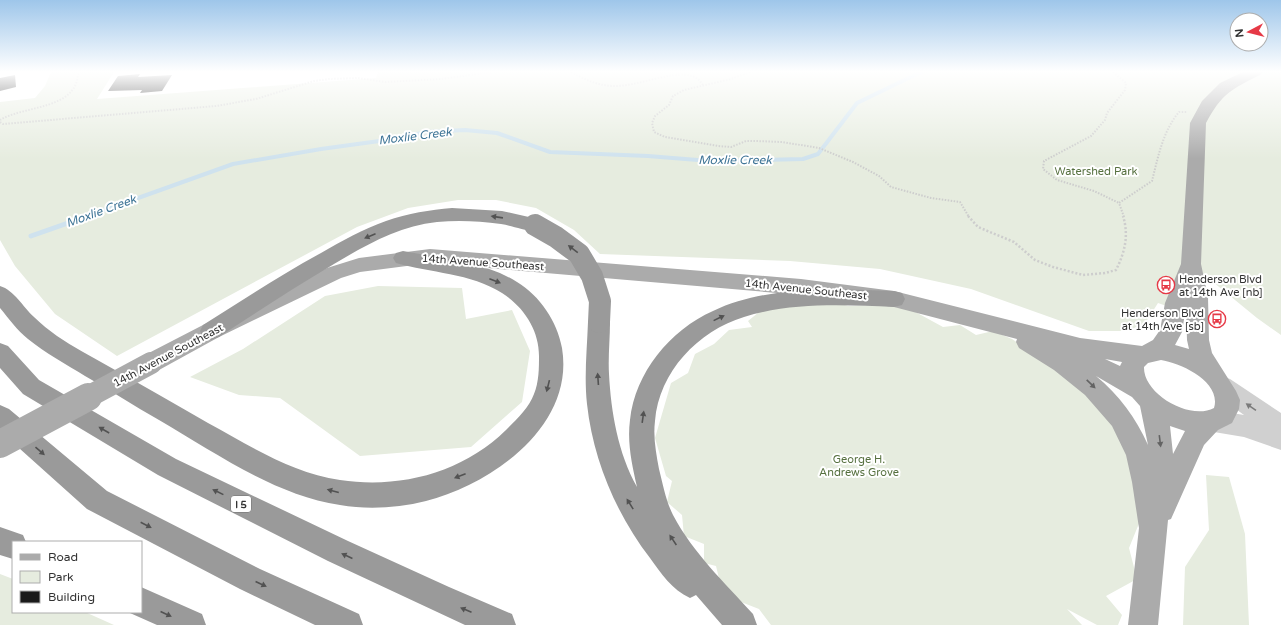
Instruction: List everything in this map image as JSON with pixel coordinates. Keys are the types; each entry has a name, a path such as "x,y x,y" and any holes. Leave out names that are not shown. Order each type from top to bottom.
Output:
{"highway":[{"path":"211,331 301,273 365,237 403,223 431,216 460,214 497,217 535,225 556,237 579,254 592,276 600,300 597,374 603,429 610,458 627,498 652,540 671,564 693,587 741,625"},
{"path":"0,294 38,335 137,395 232,449 276,472 337,493 362,495 389,494 442,483 468,473 492,459 513,441 540,407 549,386 552,352 549,337 535,309 510,288 498,281 403,258"},
{"path":"741,625 683,555 668,532 650,493 643,452 642,432 643,413 654,380 662,365 676,348 704,325 738,310 776,301 799,298 847,297 894,299"},
{"name":"I 5","path":"0,352 31,387 167,467 338,552 501,625"},
{"path":"0,416 97,500 250,579 348,625"},
{"path":"0,541 12,545"},
{"path":"142,602 191,625"}],"main road":[{"path":"1145,396 1164,412 1179,419 1195,422 1211,422 1219,419 1226,413 1228,405 1227,396 1201,353 1198,340 1197,297 1191,264 1197,130 1198,123 1211,101"},
{"name":"14th Avenue Southeast","path":"0,444 211,331 334,273 359,265 403,258 430,256 793,286 894,299 1080,347 1145,353"},
{"path":"1143,625 1161,449 1159,433 1145,396 1133,379 1131,369 1134,361 1145,353 1161,346 1171,332 1176,303 1191,264"},
{"name":"14th Avenue Southeast","path":"980,322 1023,340 1060,351 1107,370 1145,396"},
{"path":"1023,340 1064,363 1080,375 1102,395 1116,413 1129,433 1138,454 1144,475 1153,528"},
{"path":"1145,353 1161,351 1181,356 1201,365 1217,380"},
{"path":"1153,528 1188,448 1195,437 1211,422"}],"street":[{"path":"1217,380 1242,401 1281,426"},
{"path":"1211,422 1244,426 1281,439"}],"path":[{"path":"54,101 10,114 0,121 3,124 70,117 216,106 248,101"},
{"path":"671,101 669,105 655,116 652,123 654,132 665,137 718,146 731,147 746,141 756,141 782,142 826,150 879,176 891,187 931,198 960,202 968,216 978,227 1014,242 1035,260 1052,267 1083,275 1105,273 1116,270 1123,257 1127,243 1123,214 1118,203 1106,196 1083,187 1058,181 1049,177 1043,170 1044,161 1091,136 1105,120 1107,113 1116,101"},
{"path":"1118,203 1152,181 1161,147 1173,118 1179,112 1204,112"}],"green space":[{"name":"Watershed Park","path":"1281,101 1281,335 1257,318 1191,264 1175,309 1158,303 1144,325 1124,331 1089,331 971,289 880,269 790,261 600,254 574,230 536,208 496,200 458,200 408,208 357,227 117,356 55,314 15,266 0,240 0,102"},
{"path":"378,286 462,288 466,319 512,310 530,351 522,402 471,447 360,456 280,398 239,395 190,377 243,349 325,296"},
{"name":"George H. Andrews Grove","path":"825,299 848,306 881,305 910,309 943,327 960,325 976,335 993,331 1012,339 1031,352 1055,365 1136,438 1140,521 1129,548 1137,579 1106,596 1122,615 1118,625 1097,625 1067,609 1082,625 771,625 759,609 723,595 716,566 704,563 704,544 684,536 682,515 667,502 672,481 666,476 655,438 671,383 688,373 695,354 714,344 729,330 752,327 748,321 769,304"},
{"path":"1206,475 1229,477 1245,534 1249,625 1183,625 1185,567 1209,530"},
{"path":"0,574 12,579 12,613 87,613 114,625 0,625"}],"waterway":[{"name":"Moxlie Creek","path":"85,217 233,164 321,149 394,139 426,132 465,130 497,133 550,152 648,156 710,161 803,159 818,154 857,103 861,101"},
{"name":"Moxlie Creek","path":"31,236 88,216"}],"place":[{"name":"Henderson Blvd at 14th Ave [nb]","path":"1166,285"},
{"name":"Henderson Blvd at 14th Ave [sb]","path":"1217,319"}]}
